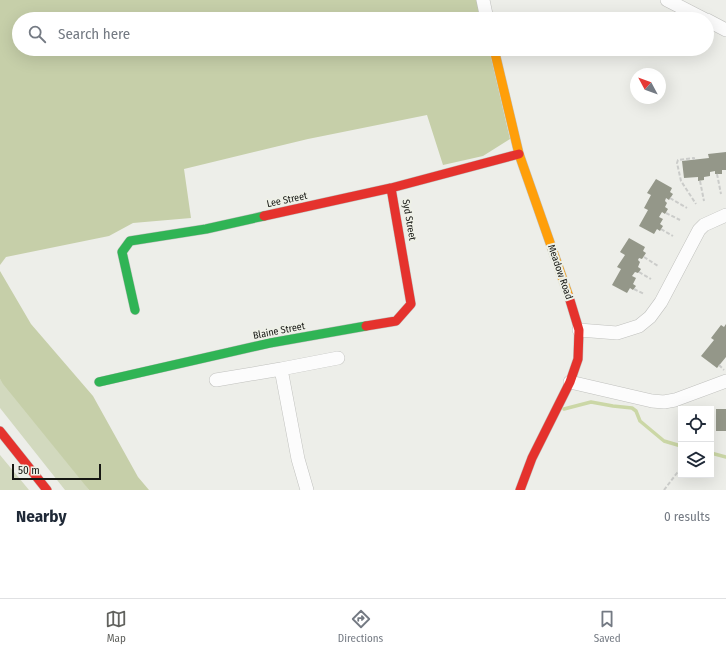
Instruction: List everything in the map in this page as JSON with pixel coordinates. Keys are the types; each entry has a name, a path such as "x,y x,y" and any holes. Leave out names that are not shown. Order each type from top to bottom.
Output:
{"main road":[{"name":"Meadow Road","path":"496,56 519,154 573,308 579,330 578,359 570,382 532,458 520,490"},
{"name":"Lee Street","path":"135,310 122,252 130,241 206,229 392,188 519,154"},
{"name":"Syd Street","path":"392,188 404,256"},
{"name":"Blaine Street","path":"99,382 270,343 396,321 411,304 404,256"},
{"path":"0,431 47,490"}],"street":[{"path":"482,0 485,12"},
{"path":"667,0 690,12"},
{"path":"714,24 726,30"},
{"path":"579,330 617,333 627,331 638,326 650,317 661,302 699,230 704,225 726,215"},
{"path":"216,380 338,358"},
{"path":"281,369 298,459 307,490"},
{"path":"570,382 652,401 664,402 675,400 691,393 725,375"}],"path":[{"path":"694,160 694,158 678,160 677,162 681,181 696,204"},
{"path":"717,174 721,194"},
{"path":"700,181 704,201"},
{"path":"670,198 687,208"},
{"path":"666,213 680,220"},
{"path":"661,229 673,236"},
{"path":"644,257 658,266"},
{"path":"639,272 651,279"},
{"path":"634,289 644,294"},
{"path":"719,365 725,375"},
{"path":"664,490 678,473"}],"green space":[{"path":"0,0 477,0 480,12 12,12 12,56 491,56 510,139 483,156 443,165 427,115 308,139 184,169 191,218 133,223 109,236 6,257 0,265"},
{"path":"0,271 31,324 93,396 138,477 149,490 89,490 3,384 0,379"},
{"path":"0,379 89,490 65,490 0,408"},
{"path":"0,455 29,490 0,490"}],"building":[{"path":"726,152 726,170 722,170 722,174 715,174 715,171 710,172 710,176 704,177 704,180 698,181 698,177 684,178 682,161 709,158 708,154"},
{"path":"656,179 672,188 670,192 673,194 669,200 666,198 665,201 667,203 665,207 668,209 665,214 662,212 659,217 663,219 660,224 663,226 660,231 657,229 654,234 639,226 648,210 644,208 651,195 647,193"},
{"path":"629,238 645,247 643,251 646,253 642,259 639,258 638,260 640,262 638,267 641,269 638,273 635,272 632,276 636,278 633,284 636,286 633,290 630,288 627,293 612,285 621,269 617,267 625,255 620,252"},
{"path":"726,324 726,357 717,368 701,356 714,340 711,338 721,325 724,327"},
{"path":"716,409 726,409 726,431 716,431"}],"waterway":[{"path":"564,409 591,402 632,408 636,411 640,421 664,441 678,445"},
{"path":"714,454 726,457"}],"traffic: fast":[{"path":"135,310 122,252 130,241 206,229 264,216"},
{"path":"99,382 270,343 366,326"}],"traffic: slow":[{"path":"496,56 519,154 569,297"}],"traffic: jam":[{"path":"264,216 391,188 519,154"},
{"path":"366,326 396,321 411,304 391,188"},
{"path":"520,490 532,458 570,382 578,359 579,330 569,297"},
{"path":"0,431 47,490"}]}
